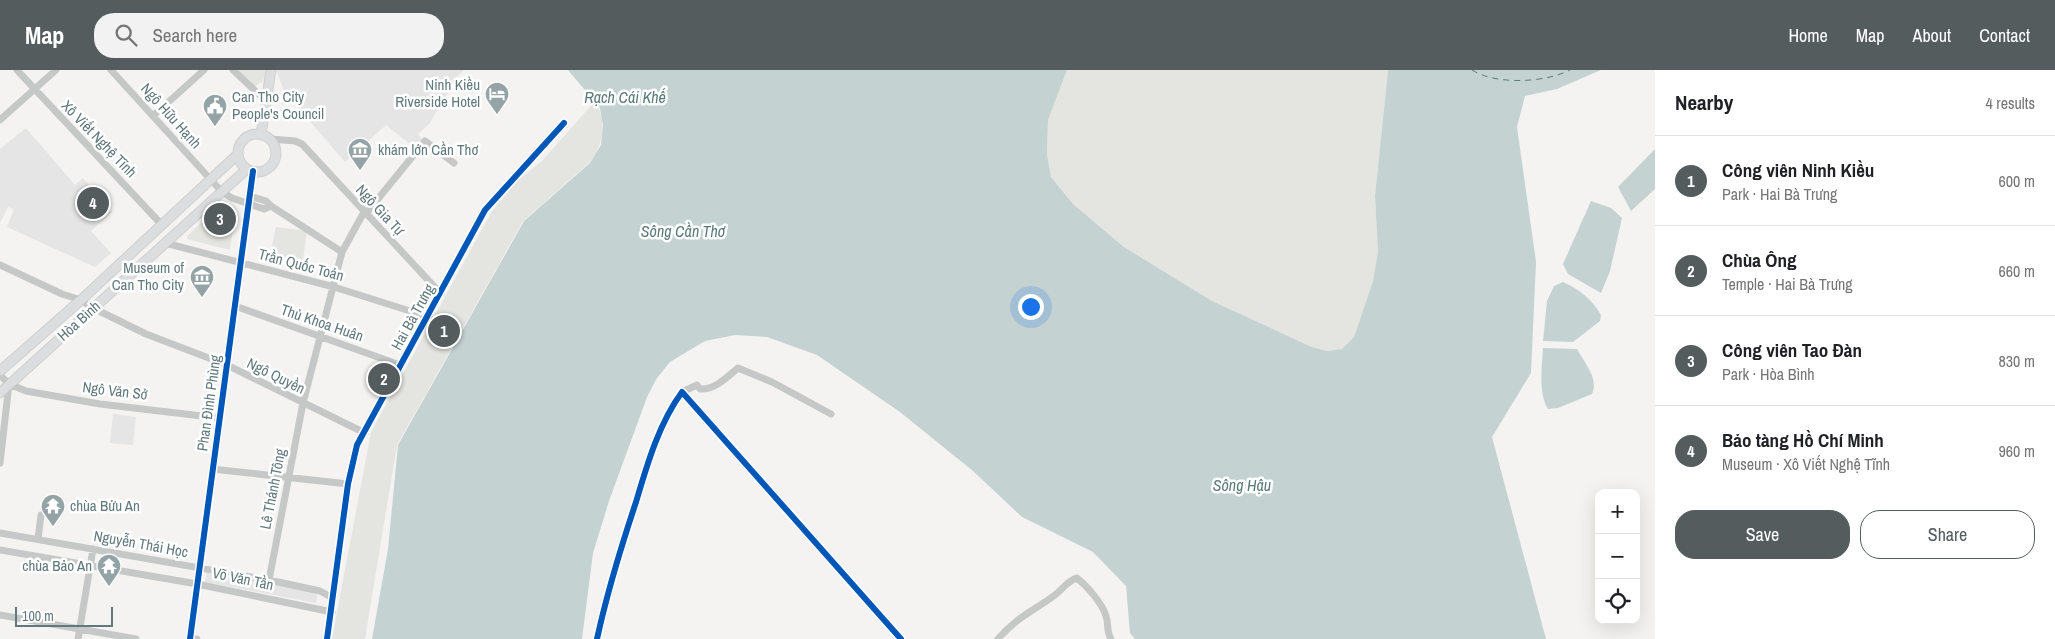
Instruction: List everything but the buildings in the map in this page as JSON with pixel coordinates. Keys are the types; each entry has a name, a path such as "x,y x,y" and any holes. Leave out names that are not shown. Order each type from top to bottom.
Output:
{"main road":[{"path":"261,134 271,70"},
{"path":"261,134 271,139 275,153 274,160 266,169 250,170 239,160 238,149 244,138 249,135 261,134"},
{"name":"Hòa Bình","path":"0,371 81,300 238,154"},
{"name":"Hòa Bình","path":"0,393 222,192 250,170"}],"street":[{"name":"Xô Viết Nghệ Tĩnh","path":"17,70 162,225"},
{"path":"0,120 56,70"},
{"name":"Ngô Hữu Hạnh","path":"111,70 222,192 248,205"},
{"path":"153,116 204,70"},
{"path":"233,70 266,101"},
{"name":"Hai Bà Trưng","path":"326,639 334,598 348,484 357,445 400,365 429,317 486,210 499,192 564,123"},
{"name":"Ngô Gia Tự","path":"271,139 295,141 302,144 440,294"},
{"name":"Lê Thánh Tông","path":"270,580 303,403 342,252 364,212 368,210 425,141 454,163"},
{"name":"Phan Đình Phùng","path":"190,639 248,205 250,170"},
{"path":"249,196 266,201 342,252"},
{"path":"248,205 264,209 271,206"},
{"name":"Trần Quốc Toản","path":"165,243 334,287 429,317"},
{"path":"0,265 62,294 81,300"},
{"name":"Ngô Quyền","path":"81,300 92,308 146,334 227,365 364,434"},
{"name":"Thủ Khoa Huân","path":"234,306 400,365"},
{"path":"596,639 606,599 644,478 660,434 682,392 697,385 700,389 715,386 738,368 751,375 772,382 831,414"},
{"path":"0,375 9,384 0,463"},
{"name":"Ngô Văn Sở","path":"9,384 26,392 100,404 220,418"},
{"path":"682,392 901,639"},
{"path":"212,469 348,484"},
{"path":"38,539 41,515"},
{"name":"Nguyễn Thái Học","path":"0,533 270,580 320,591 334,598"},
{"path":"78,639 93,549"},
{"name":"Võ Văn Tần","path":"0,550 197,584 332,612"},
{"path":"998,639 1015,620 1056,595 1070,581 1077,578 1100,604 1106,614 1107,630 1111,639"},
{"path":"0,615 136,639"}],"shaded area":[{"path":"238,70 266,70 263,81 254,87"},
{"path":"276,70 464,70 456,78 430,123 418,134 423,141 416,149 386,125 345,162 284,91"},
{"path":"1067,70 1388,70 1375,196 1378,252 1373,281 1354,337 1342,349 1327,351 1312,347 1212,301 1124,247 1073,204 1051,177 1047,155 1048,120"},
{"path":"595,101 601,116 602,132 595,155 590,162 523,221 397,445 365,639 332,639 371,432 492,211 517,181 541,162"},
{"path":"26,128 75,185 83,178 112,212 91,231 111,253 95,267 7,227 14,209 8,207 0,223 0,149"},
{"path":"223,202 236,208 230,250 187,239 187,236"},
{"path":"276,227 307,231 302,267 269,259"},
{"path":"113,414 136,417 133,445 110,443"},
{"path":"207,570 318,591 316,603 205,582"}],"water":[{"name":"Sông Hậu","path":"568,70 1067,70 1048,120 1047,155 1051,177 1073,204 1124,247 1212,301 1312,347 1327,351 1342,349 1354,337 1373,281 1378,252 1375,196 1388,70 1601,70 1557,89 1525,96 1517,127 1536,262 1531,373 1492,437 1546,639 1135,639 1130,633 1126,586 1093,552 1022,517 973,471 900,412 817,355 767,337 735,335 705,341 670,362 657,378 647,397 609,501 593,553 582,639 372,639 388,549 398,445 524,221 590,163 601,145 603,125 600,108"},
{"path":"1655,149 1655,189 1631,211 1618,187"},
{"path":"1591,201 1611,208 1622,218 1610,271 1601,293 1568,274 1563,264"},
{"path":"1563,282 1575,288 1590,300 1601,315 1600,321 1573,342 1543,341 1547,301 1554,286"},
{"path":"1543,348 1577,349 1594,382 1592,394 1558,408 1548,409 1542,387"}],"ferry route":[{"path":"1472,70 1482,75 1507,80 1547,78 1570,70"}],"cycle path":[{"path":"327,639 348,484 357,445 485,210 564,123"},
{"path":"190,639 253,171"},
{"path":"597,639 615,570 649,459 660,431 682,392 901,639"}],"place":[{"name":"Ninh Kiều Riverside Hotel","path":"497,115"},
{"name":"Can Tho City People's Council","path":"215,127"},
{"name":"khám lớn Cần Thơ","path":"360,171"},
{"name":"Bảo tàng Hồ Chí Minh","path":"93,203"},
{"name":"Công viên Tao Đàn","path":"220,219"},
{"name":"Museum of Can Tho City","path":"202,298"},
{"name":"Công viên Ninh Kiều","path":"444,331"},
{"name":"Chùa Ông","path":"384,379"},
{"name":"chùa Bửu An","path":"53,527"},
{"name":"chùa Bảo An","path":"109,587"}],"water label":[{"name":"Rạch Cái Khế","path":"625,97"},
{"name":"Sông Cần Thơ","path":"683,231"}]}
